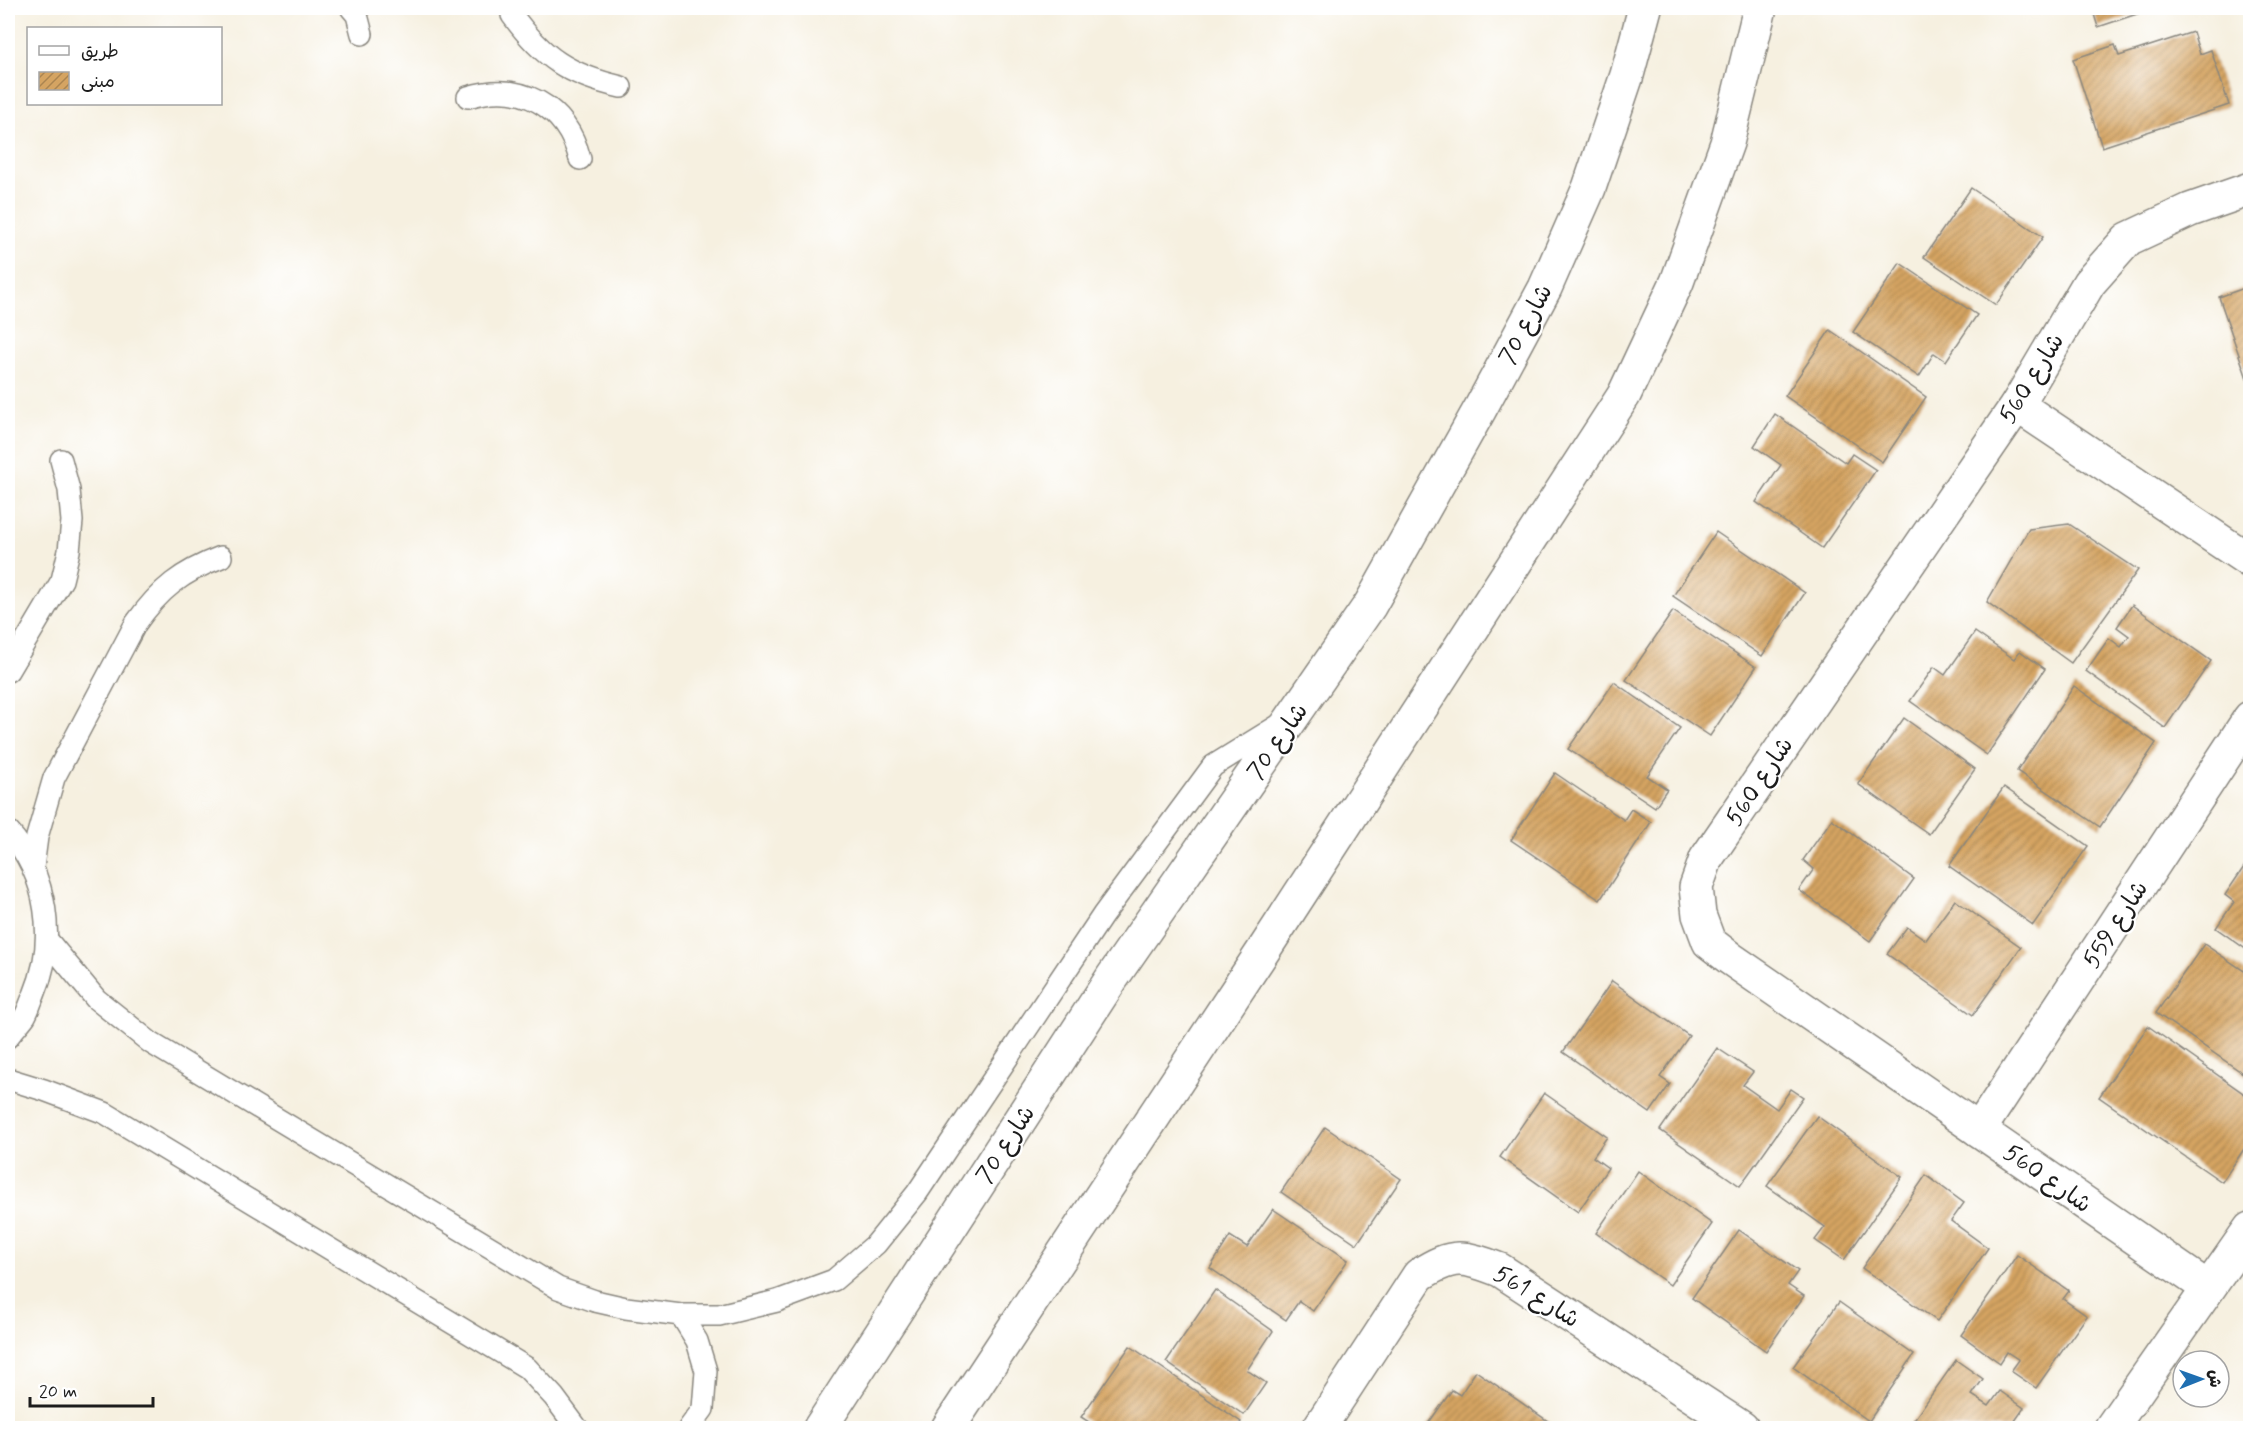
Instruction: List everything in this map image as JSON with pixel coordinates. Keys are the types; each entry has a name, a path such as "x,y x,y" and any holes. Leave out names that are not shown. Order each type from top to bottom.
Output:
{"main road":[{"name":"شارع 70","path":"820,1428 1113,978 1370,605 1545,288 1589,188 1628,75 1645,8"},
{"path":"948,1428 1265,948 1624,395 1677,282 1724,154 1760,8"},
{"name":"شارع 560","path":"2208,1288 1740,966 1709,942 1699,915 1696,887 1706,859 2017,405 2089,283 2128,239 2190,210 2250,189"},
{"path":"2017,405 2250,561"},
{"name":"شارع 559","path":"1979,1130 2250,718"},
{"path":"2110,1428 2250,1228"},
{"name":"شارع 561","path":"1319,1428 1419,1275 1438,1263 1457,1257 1500,1270 1742,1428"}],"lane":[{"path":"351,8 357,15 362,34"},
{"path":"512,15 533,42 566,68 592,80 621,87"},
{"path":"468,97 486,91 523,94 555,112 575,142 580,159"},
{"path":"8,671 62,580 69,551 72,520 69,490 61,460"},
{"path":"33,867 39,827 54,778 136,623 152,600 173,581 196,567 221,557"},
{"path":"48,941 96,999 151,1043 558,1288 595,1301 626,1308 681,1315 719,1315 777,1301 834,1280 876,1244 917,1194 1103,915 1213,766 1294,716"},
{"path":"8,831 33,867 45,904 48,941 41,979 26,1014 8,1037"},
{"path":"8,1079 105,1113 526,1368 554,1397 577,1428"},
{"path":"681,1315 697,1341 706,1371 703,1409 689,1428"}],"building":[{"path":"2092,8 2155,8 2098,27"},
{"path":"2193,32 2200,54 2211,50 2229,105 2102,147 2073,59 2115,45 2119,56"},
{"path":"1971,188 2043,237 1996,305 1924,257"},
{"path":"1900,263 1977,315 1946,361 1934,353 1919,377 1853,332"},
{"path":"2250,286 2250,387 2219,297"},
{"path":"1830,330 1926,397 1882,462 1785,396"},
{"path":"1775,414 1846,463 1852,454 1876,470 1822,548 1756,502 1781,465 1754,446"},
{"path":"2069,524 2138,570 2071,663 1987,602 2029,529"},
{"path":"1716,532 1805,593 1762,656 1673,596"},
{"path":"2132,605 2211,661 2165,728 2086,671 2109,638 2121,647 2129,636 2117,627"},
{"path":"1673,611 1756,667 1710,736 1626,680"},
{"path":"1975,632 2014,659 2020,651 2045,669 1987,755 1910,701 1934,667 1945,675"},
{"path":"1614,682 1680,728 1647,776 1667,789 1655,807 1568,749"},
{"path":"2074,686 2156,743 2100,827 2017,771"},
{"path":"1904,718 1975,769 1929,834 1858,784"},
{"path":"1555,773 1624,820 1631,809 1651,822 1600,900 1511,840"},
{"path":"2004,787 2088,846 2033,925 1949,866"},
{"path":"1832,819 1914,879 1870,941 1799,890 1814,869 1803,860"},
{"path":"2250,858 2250,952 2216,928 2234,902 2225,895"},
{"path":"1955,900 2021,947 1973,1015 1887,954 1907,927 1926,940"},
{"path":"2204,944 2250,975 2250,1078 2156,1013"},
{"path":"1612,981 1689,1036 1660,1077 1670,1084 1650,1113 1563,1052"},
{"path":"2148,1026 2250,1098 2250,1140 2222,1182 2099,1097"},
{"path":"1717,1048 1753,1072 1743,1085 1777,1109 1791,1089 1803,1097 1740,1186 1660,1130"},
{"path":"1544,1093 1607,1137 1593,1157 1608,1168 1578,1212 1500,1157"},
{"path":"1817,1116 1902,1177 1844,1260 1815,1240 1825,1227 1767,1186"},
{"path":"1325,1127 1401,1179 1357,1244 1281,1192"},
{"path":"1638,1171 1712,1224 1670,1285 1596,1233"},
{"path":"1926,1175 1964,1203 1951,1221 1988,1248 1937,1321 1862,1268"},
{"path":"1273,1209 1348,1260 1313,1311 1299,1301 1286,1320 1210,1268 1230,1236 1247,1247"},
{"path":"1739,1230 1798,1271 1788,1285 1804,1296 1766,1351 1692,1298"},
{"path":"2017,1255 2069,1291 2063,1299 2087,1316 2036,1388 2011,1371 2019,1360 2007,1352 2000,1363 1961,1335"},
{"path":"1215,1290 1273,1331 1247,1370 1266,1383 1244,1415 1166,1362"},
{"path":"1839,1302 1914,1355 1869,1421 1793,1367"},
{"path":"1130,1346 1241,1422 1237,1428 1098,1428 1081,1417"},
{"path":"1956,1360 1983,1379 1972,1395 1989,1406 2000,1391 2024,1408 2010,1428 1908,1428"},
{"path":"1476,1371 1552,1424 1549,1428 1425,1428 1452,1390 1460,1395"}]}
